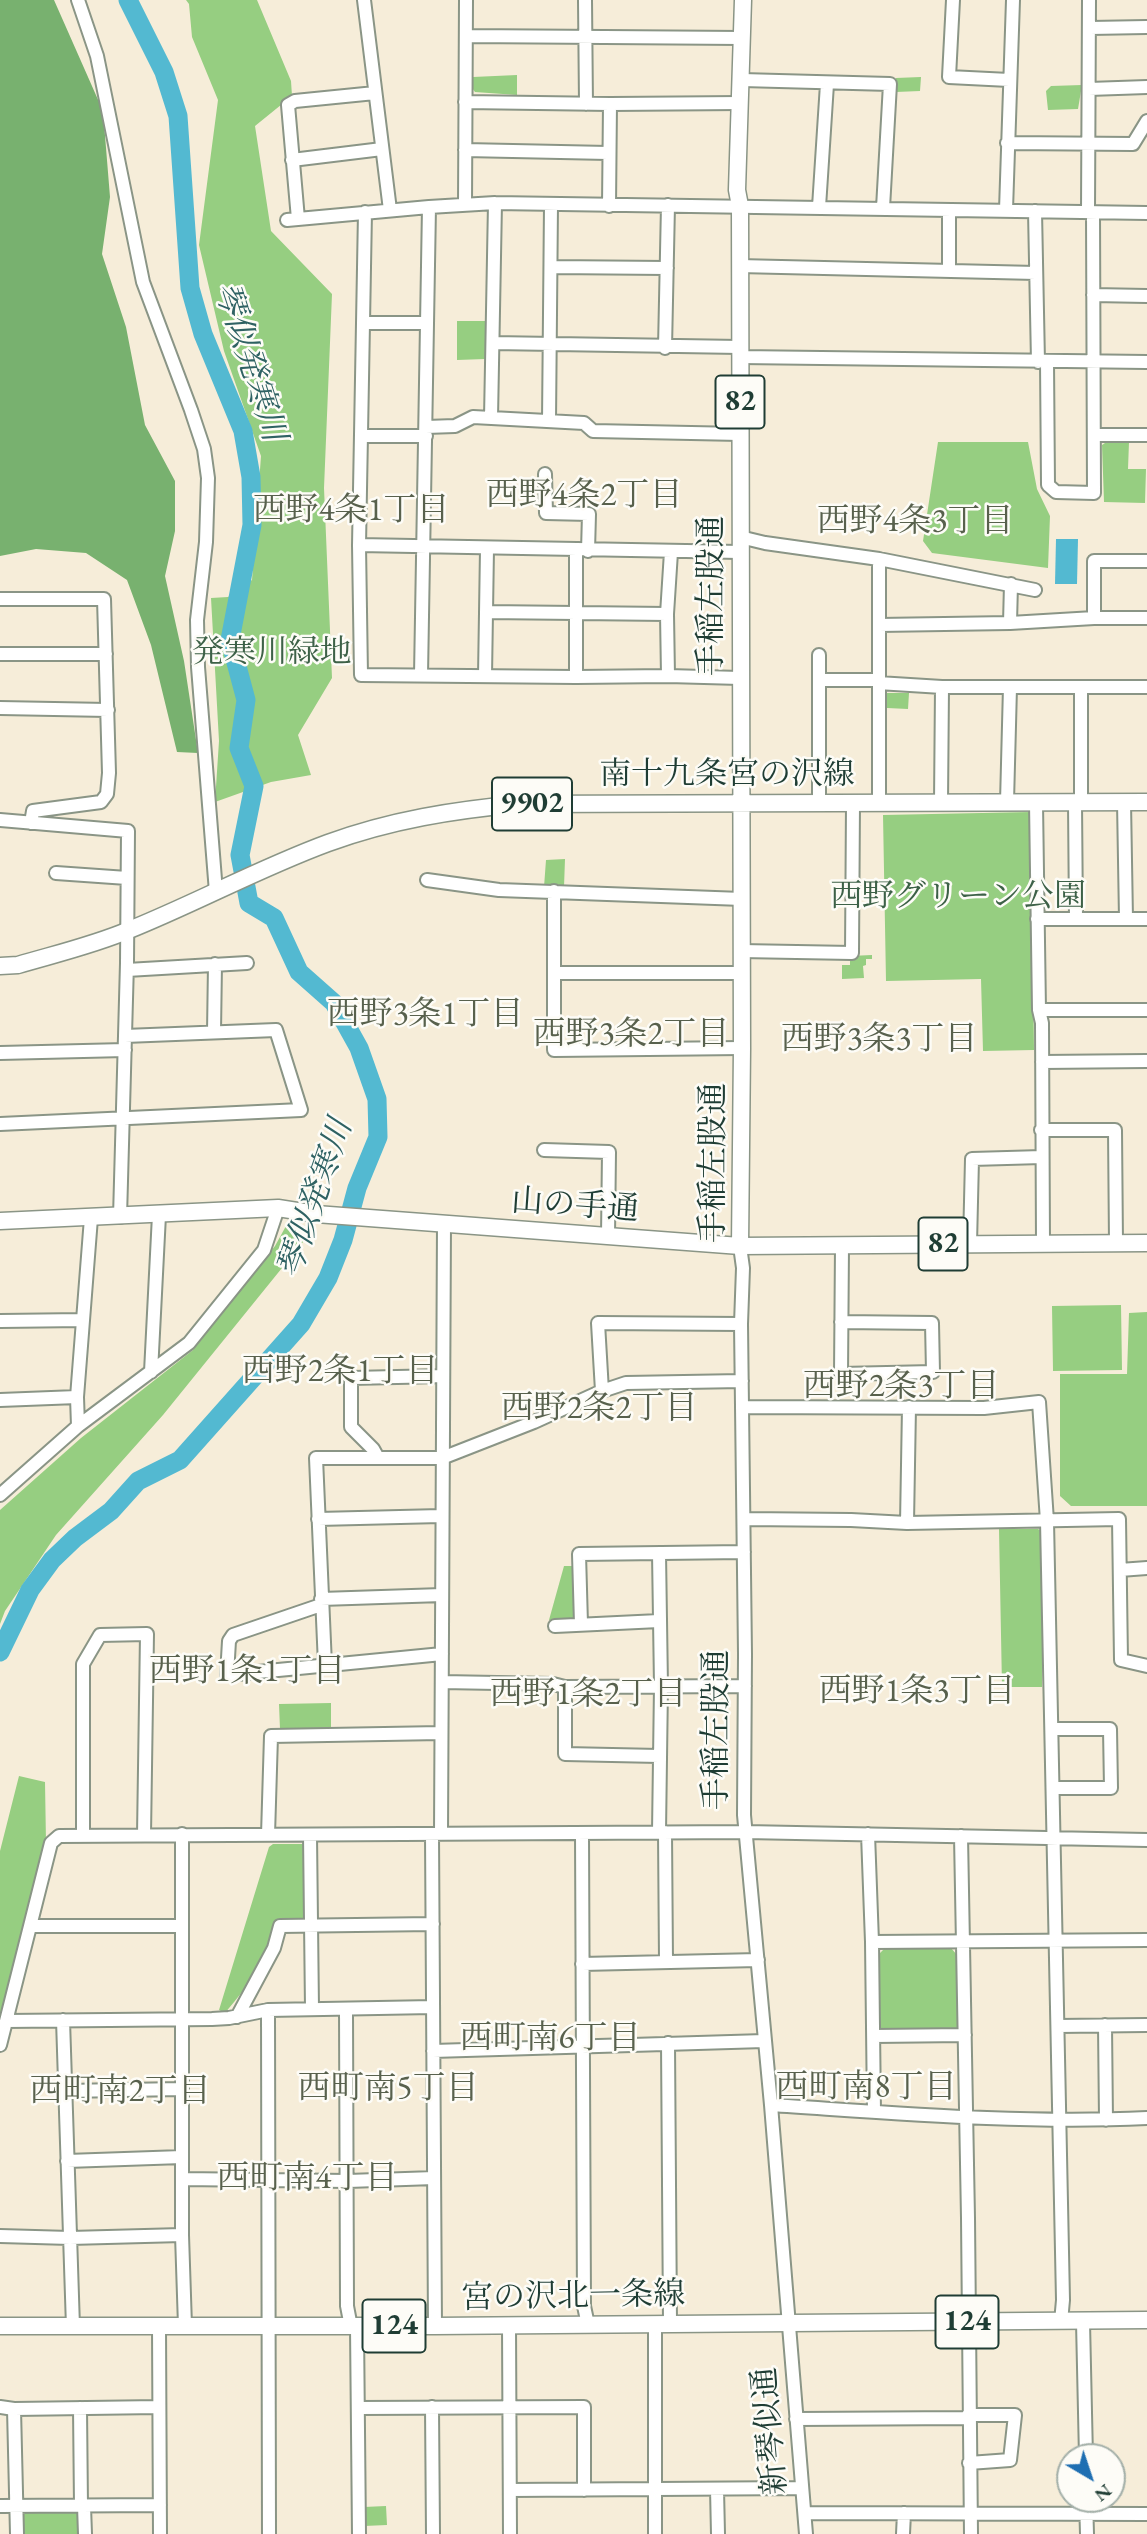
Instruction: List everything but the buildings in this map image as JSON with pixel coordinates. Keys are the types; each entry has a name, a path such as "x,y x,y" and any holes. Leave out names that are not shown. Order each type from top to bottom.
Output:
{"main road":[{"name":"手稲左股通","path":"740,1246 742,899 740,206 737,190 743,0"},
{"name":"南十九条宮の沢線","path":"0,966 18,965 126,931 329,843 411,818 461,810 520,804 1147,802"},
{"name":"山の手通","path":"0,1221 278,1208 316,1214 740,1246 1147,1243"},
{"name":"宮の沢北一条線","path":"0,2326 435,2326 1147,2320"}],"street":[{"path":"78,0 97,56 142,282 204,449 208,478 206,542 197,620 198,667 216,892"},
{"path":"364,0 390,210"},
{"path":"465,205 466,0"},
{"path":"585,0 586,104"},
{"path":"953,0 949,77 1009,80"},
{"path":"1006,211 1013,0"},
{"path":"1035,211 1035,273 1048,485 1056,492 1094,493 1089,0"},
{"path":"1090,28 1147,27"},
{"path":"466,36 742,38"},
{"path":"742,80 890,84 883,208"},
{"path":"819,207 827,84"},
{"path":"1089,89 1147,87"},
{"path":"376,93 295,101 288,105 292,219 495,204 1147,213"},
{"path":"466,102 741,103"},
{"path":"609,206 610,104"},
{"path":"1007,143 1133,144 1147,121"},
{"path":"292,160 382,149"},
{"path":"465,150 608,153"},
{"path":"491,418 495,204"},
{"path":"549,421 551,205"},
{"path":"665,348 668,205"},
{"path":"421,675 429,207"},
{"path":"948,271 949,210"},
{"path":"365,212 359,545 361,674 740,678"},
{"path":"739,266 1035,273"},
{"path":"551,267 667,268"},
{"path":"1093,295 1147,296"},
{"path":"363,323 427,323"},
{"path":"493,343 1042,362 1147,362"},
{"path":"362,436 426,432 455,426 473,417 584,423 593,431 740,434"},
{"path":"1094,435 1147,435"},
{"path":"545,474 546,513 589,514 582,550 576,612 576,677"},
{"path":"359,545 671,552 765,543 879,559 1035,590"},
{"path":"485,676 487,549"},
{"path":"668,676 667,614 671,552"},
{"path":"879,559 879,803"},
{"path":"1094,618 1094,561 1147,561"},
{"path":"1010,624 1011,584"},
{"path":"0,599 104,599 109,773 107,794 101,802 33,811 31,823"},
{"path":"486,612 667,614"},
{"path":"879,625 1010,624 1094,618 1147,618"},
{"path":"0,654 106,654"},
{"path":"819,655 819,803"},
{"path":"818,680 942,687 1147,687"},
{"path":"941,802 942,687"},
{"path":"1007,802 1010,687"},
{"path":"1076,919 1081,687"},
{"path":"0,708 108,710"},
{"path":"1124,802 1126,919"},
{"path":"741,951 852,953 853,803"},
{"path":"1036,803 1039,1010 1042,1023 1043,1243"},
{"path":"0,820 128,831 120,1217"},
{"path":"56,873 127,878"},
{"path":"427,880 499,890 742,899"},
{"path":"554,891 554,1050 742,1048"},
{"path":"1037,919 1147,919"},
{"path":"127,970 247,963"},
{"path":"214,1032 215,964"},
{"path":"554,973 742,973"},
{"path":"1039,1010 1147,1010"},
{"path":"0,1124 301,1110 276,1030 125,1036"},
{"path":"0,1053 125,1050"},
{"path":"1042,1062 1147,1061"},
{"path":"1041,1130 1115,1130 1116,1243"},
{"path":"544,1150 609,1153 608,1236"},
{"path":"970,1244 972,1159 1042,1157"},
{"path":"0,1494 78,1426 189,1343 264,1250 278,1208"},
{"path":"151,1372 159,1215"},
{"path":"78,1426 77,1397 91,1218"},
{"path":"435,2326 433,1924 442,1682 444,1224"},
{"name":"手稲左股通","path":"740,1246 743,1268 741,1324 746,1832 771,2105 787,2324"},
{"path":"841,1322 932,1322 933,1372 841,1374 841,1322 842,1246"},
{"path":"0,1321 83,1320"},
{"path":"602,1391 598,1323 741,1324"},
{"path":"378,1458 373,1449 351,1427 351,1378 443,1376"},
{"path":"325,1665 316,1458 442,1458 626,1383 742,1381"},
{"path":"0,1400 77,1397"},
{"path":"742,1407 984,1408 1039,1402 1046,1521 1061,2120 1063,2300 1060,2322"},
{"path":"907,1523 909,1407"},
{"path":"318,1519 441,1516"},
{"path":"744,1519 907,1523 1119,1519 1121,1660 1147,1666"},
{"path":"581,1624 579,1554 744,1552"},
{"path":"660,1553 659,1756 666,1962"},
{"path":"1120,1570 1147,1568"},
{"path":"442,1595 321,1602 233,1635 229,1641 227,1675 442,1654"},
{"path":"555,1626 659,1620"},
{"path":"83,1835 83,1664 100,1635 147,1633 144,1835"},
{"path":"442,1682 552,1684 565,1687 746,1686"},
{"path":"565,1687 565,1754 659,1756"},
{"path":"1052,1729 1110,1729 1111,1764 1111,1788 1053,1788"},
{"path":"268,1835 271,1737 441,1732"},
{"path":"0,2045 51,1843 59,1836 746,1832 1147,1840"},
{"path":"582,1833 584,2306 588,2325"},
{"path":"182,1834 182,2235 185,2326"},
{"path":"868,1834 874,2112"},
{"path":"310,1835 312,2009"},
{"path":"961,1836 971,2534"},
{"path":"237,2017 274,1948 281,1926 433,1924"},
{"path":"32,1926 182,1926"},
{"path":"872,1942 1147,1940"},
{"path":"582,1964 758,1960"},
{"path":"6,2021 182,2019 237,2017 268,2010 433,2007"},
{"path":"346,2009 347,2306 354,2326 359,2534"},
{"path":"268,2010 267,2325 270,2534"},
{"path":"62,2021 73,2327"},
{"path":"1105,2025 1106,2120"},
{"path":"1058,2026 1147,2025"},
{"path":"874,2036 965,2035"},
{"path":"433,2051 764,2041"},
{"path":"655,2534 668,2043"},
{"path":"64,2091 182,2089"},
{"path":"771,2105 967,2117 1061,2120 1147,2118"},
{"path":"66,2161 182,2157"},
{"path":"182,2179 348,2181 434,2178"},
{"path":"0,2236 70,2238 182,2235"},
{"path":"1083,2322 1086,2443"},
{"name":"新琴似通","path":"787,2324 806,2534"},
{"path":"509,2325 510,2534"},
{"path":"159,2326 160,2534"},
{"path":"0,2407 159,2407"},
{"path":"432,2407 433,2534"},
{"path":"358,2408 584,2407 584,2490"},
{"path":"80,2408 85,2534"},
{"path":"14,2409 17,2534"},
{"path":"796,2419 1015,2415 1010,2460 969,2463"},
{"path":"510,2490 802,2488"},
{"path":"717,2489 718,2534"},
{"path":"0,2506 160,2505"},
{"path":"804,2513 1147,2514"},
{"path":"903,2534 904,2514"},
{"path":"1087,2515 1087,2534"}],"green space":[{"path":"0,0 54,0 103,111 110,197 102,254 126,327 145,425 175,481 175,531 165,576 184,661 198,753 177,752 151,645 127,580 86,553 36,549 0,556"},
{"name":"発寒川緑地","path":"186,0 257,0 291,81 292,96 255,126 271,231 332,294 324,488 332,678 298,735 311,775 271,782 215,802 219,741 211,598 228,597 252,580 261,456 224,351 199,245 218,100 192,37 189,4"},
{"path":"517,75 517,95 475,92 472,88 473,77"},
{"path":"921,77 920,91 896,92 896,78"},
{"path":"1082,85 1078,109 1048,110 1046,91 1051,86"},
{"path":"457,321 486,321 485,359 457,360"},
{"path":"938,442 1028,442 1037,489 1050,516 1048,568 932,553 923,541"},
{"path":"1129,442 1128,469 1146,469 1145,503 1104,502 1102,445"},
{"path":"887,693 909,693 908,709 887,708"},
{"name":"西野グリーン公園","path":"1031,812 1034,1050 983,1051 981,979 886,981 883,815"},
{"path":"565,859 564,887 544,887 546,860"},
{"path":"872,955 872,959 866,959 866,965 863,966 864,978 842,979 842,965 850,965 850,956"},
{"path":"286,1226 308,1232 303,1242 163,1415 56,1535 5,1611 0,1624 0,1510 81,1438 193,1350 275,1246"},
{"path":"1121,1305 1122,1370 1053,1371 1052,1306"},
{"path":"1147,1312 1147,1506 1071,1506 1060,1496 1060,1374 1127,1374 1129,1313"},
{"path":"999,1529 1038,1529 1043,1532 1042,1687 1002,1687"},
{"path":"564,1566 575,1566 576,1619 549,1620"},
{"path":"331,1703 331,1728 280,1729 279,1704"},
{"path":"19,1776 45,1782 46,1843 0,2022 0,1851"},
{"path":"273,1844 303,1844 307,1847 307,1917 303,1920 277,1922 256,1971 225,2013 219,2010 269,1847"},
{"path":"951,1948 957,1955 959,2027 952,2030 883,2031 879,2027 879,1954 884,1949"},
{"path":"386,2506 387,2525 364,2526 364,2507"},
{"path":"26,2512 78,2512 80,2534 24,2534 23,2515"}],"water":[{"path":"1056,539 1078,539 1077,584 1055,584"}],"waterway":[{"name":"琴似発寒川","path":"0,1652 30,1590 52,1560 75,1538 111,1511 138,1481 180,1460 301,1324 328,1278 343,1240 357,1188 378,1137 377,1099 359,1048 334,1003 299,972 274,918 249,903 240,855 254,786 239,748 246,700 230,640 252,525 251,477 243,431 203,334 190,288 178,116 164,72 128,0"}],"district":[{"name":"西野4条2丁目","path":"584,496"},
{"name":"西野4条1丁目","path":"351,511"},
{"name":"西野4条3丁目","path":"915,522"},
{"name":"西野3条1丁目","path":"425,1015"},
{"name":"西野3条2丁目","path":"631,1035"},
{"name":"西野3条3丁目","path":"879,1040"},
{"name":"西野2条1丁目","path":"340,1372"},
{"name":"西野2条3丁目","path":"901,1387"},
{"name":"西野2条2丁目","path":"599,1409"},
{"name":"西野1条1丁目","path":"247,1672"},
{"name":"西野1条3丁目","path":"917,1692"},
{"name":"西野1条2丁目","path":"588,1695"},
{"name":"西町南6丁目","path":"550,2039"},
{"name":"西町南8丁目","path":"866,2088"},
{"name":"西町南5丁目","path":"388,2089"},
{"name":"西町南2丁目","path":"120,2092"},
{"name":"西町南4丁目","path":"307,2179"}]}
